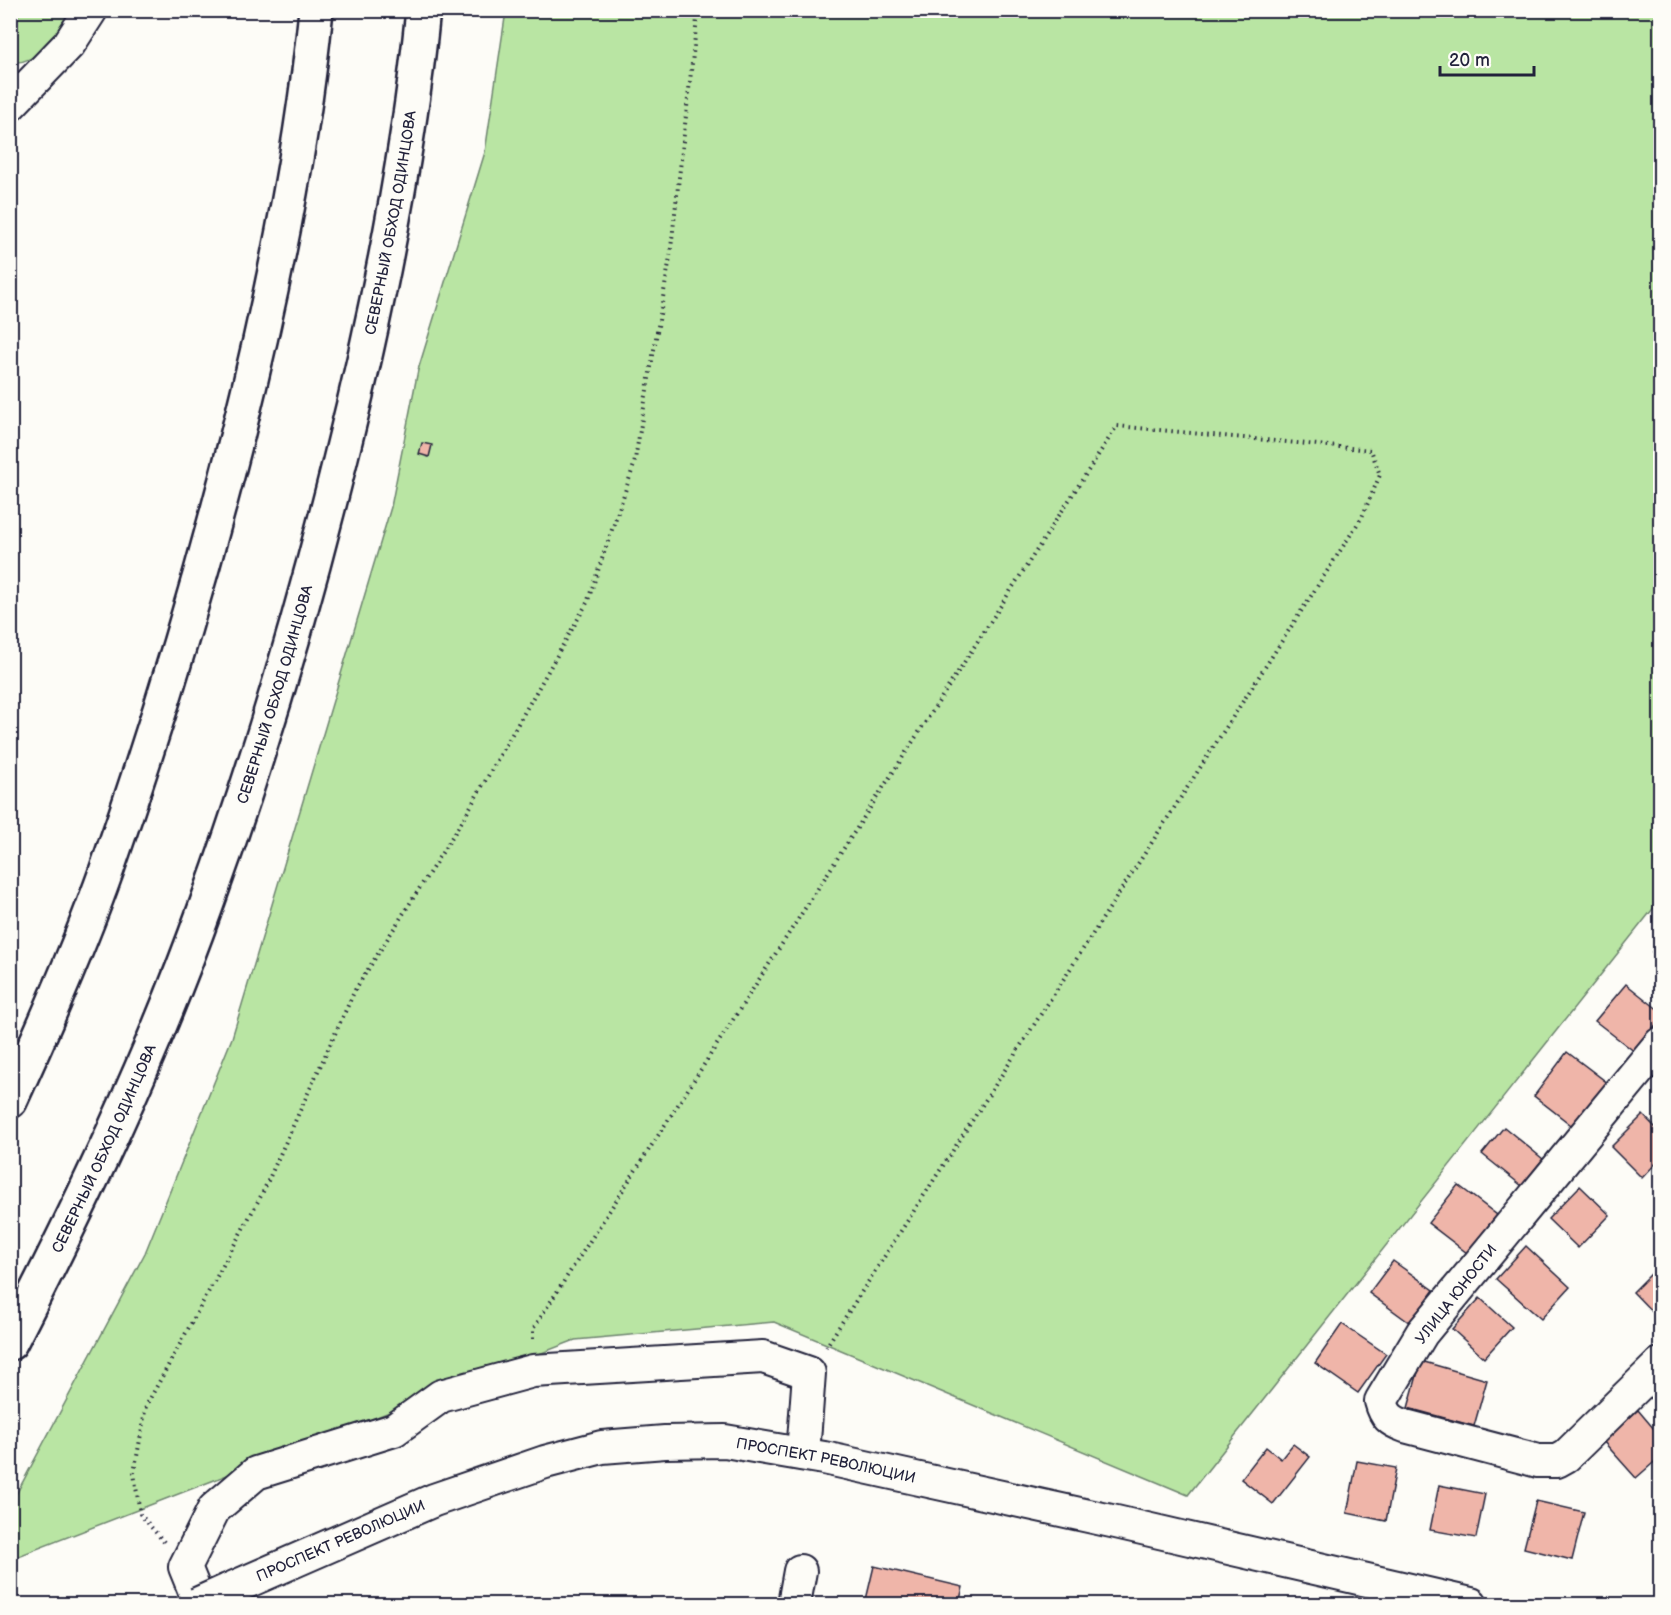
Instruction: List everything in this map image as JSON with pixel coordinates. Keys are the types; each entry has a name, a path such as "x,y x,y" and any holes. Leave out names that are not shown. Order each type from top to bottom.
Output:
{"highway":[{"path":"10,1101 48,1019 106,871 160,710 212,535 261,339 295,165 316,10"},
{"name":"СЕВЕРНЫЙ ОБХОД ОДИНЦОВА","path":"10,1343 73,1220 145,1060 206,908 262,742 315,563 365,361 399,183 423,10"}],"street":[{"path":"12,100 69,44 91,10"},
{"name":"УЛИЦА ЮНОСТИ","path":"1660,1044 1422,1333 1382,1401 1384,1413 1392,1422 1538,1461 1557,1461 1566,1456 1660,1364"},
{"path":"198,1605 185,1568 214,1509 256,1473 394,1430 441,1396 532,1371 763,1357 809,1372 803,1454"},
{"name":"ПРОСПЕКТ РЕВОЛЮЦИИ","path":"198,1605 434,1500 545,1462 602,1447 665,1442 725,1441 803,1454 1116,1522 1471,1605"},
{"path":"794,1605 800,1571"}],"path":[{"path":"185,1568 140,1514 134,1473 146,1406 262,1194 356,990 464,818 586,603 634,465 670,257 699,10"},
{"path":"532,1371 532,1329 1117,426 1371,450 1380,475 1362,518 809,1372"}],"green space":[{"path":"22,11 75,11 56,37 40,53 21,62 11,62 11,22"},
{"path":"506,11 1660,11 1660,900 1188,1495 774,1322 575,1340 11,1559 11,1504 145,1253 232,1038 391,507 418,370 485,152"}],"building":[{"path":"422,443 432,445 429,457 419,454"},
{"path":"1660,941 1660,959 1652,952"},
{"path":"1626,984 1660,1011 1660,1019 1635,1052 1595,1021"},
{"path":"1567,1052 1609,1084 1575,1128 1534,1096"},
{"path":"1643,1115 1660,1132 1660,1159 1642,1178 1611,1147"},
{"path":"1504,1127 1543,1159 1522,1186 1482,1154"},
{"path":"1458,1185 1497,1215 1467,1253 1428,1223"},
{"path":"1580,1186 1610,1215 1578,1248 1548,1219"},
{"path":"1526,1246 1570,1287 1541,1319 1496,1279"},
{"path":"1393,1261 1434,1290 1410,1323 1369,1293"},
{"path":"1660,1265 1660,1320 1633,1292"},
{"path":"1480,1298 1512,1327 1484,1358 1452,1329"},
{"path":"1342,1324 1386,1354 1358,1393 1315,1363"},
{"path":"1421,1361 1487,1380 1474,1426 1408,1408"},
{"path":"1638,1410 1660,1436 1660,1457 1636,1478 1603,1441"},
{"path":"1293,1444 1310,1457 1273,1504 1241,1479 1266,1447 1281,1459"},
{"path":"1357,1461 1396,1468 1386,1521 1347,1513"},
{"path":"1439,1485 1485,1494 1476,1538 1430,1530"},
{"path":"1536,1501 1584,1512 1572,1560 1524,1548"},
{"path":"874,1566 963,1587 959,1604 865,1604"}]}
